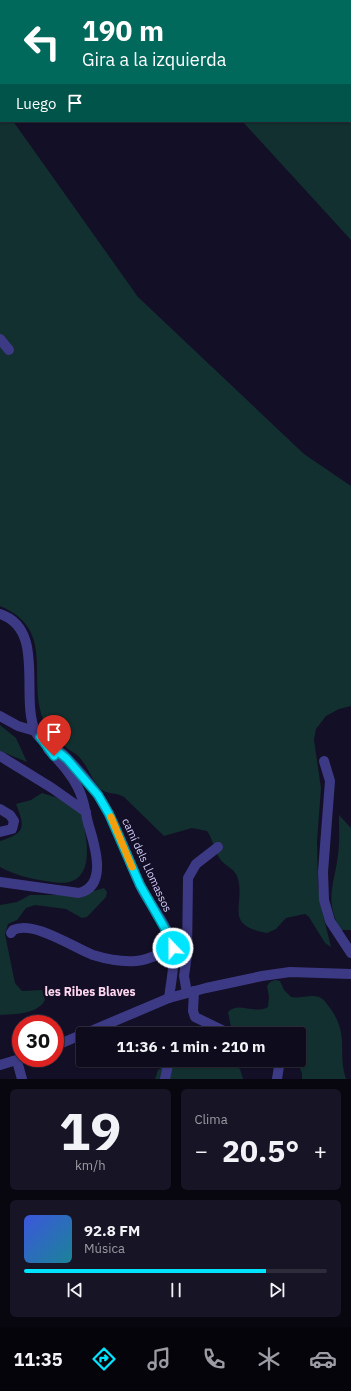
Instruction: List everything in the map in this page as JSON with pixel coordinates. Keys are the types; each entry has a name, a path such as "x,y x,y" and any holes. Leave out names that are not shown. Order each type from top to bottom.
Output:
{"street":[{"path":"0,340 8,350"},
{"path":"0,614 14,621 25,638 30,699 37,734 75,782 83,800 96,857 96,875 89,888 83,892 73,893 0,882"},
{"path":"0,716 37,734"},
{"name":"camí dels Llomassos","path":"37,734 67,759 98,795 109,814 138,881 168,934 173,948 169,998"},
{"path":"0,756 52,788 86,812"},
{"path":"324,761 330,780 323,872 324,900 332,924 351,953"},
{"path":"0,809 13,817 14,824 12,828 0,832"},
{"path":"209,1027 195,1017 190,992 184,976 188,955 188,878 196,864 218,847"},
{"path":"11,933 13,930 20,928 45,933 96,956 128,961 151,958 173,948"},
{"path":"100,1027 169,998 206,988 262,976 290,972 351,974"},
{"path":"64,1042 76,1037"},
{"path":"0,1065 12,1061"},
{"path":"21,1067 22,1079"},
{"path":"165,1079 168,1067"},
{"path":"277,1079 279,1067"}],"green space":[{"path":"0,122 14,122 138,297 304,454 351,486 351,706 339,709 326,716 316,729 314,740 321,788 317,842 318,885 320,903 331,947 325,943 309,917 305,914 286,918 276,929 267,933 245,925 240,920 237,876 233,870 220,859 207,831 192,828 164,836 124,797 100,789 80,758 58,740 44,721 39,705 37,656 34,642 28,628 18,616 0,606"},
{"path":"243,122 351,122 351,240"},
{"path":"0,725 16,738 27,762 0,751"},
{"path":"42,793 58,798 81,813 87,842 86,863 83,872 77,878 69,882 57,883 34,879 16,874 0,867 0,841 15,835 21,828 21,818 16,804 31,800"},
{"path":"339,815 351,828 351,930 341,930 333,911 332,902 333,885 339,850"},
{"path":"104,888 107,892 106,897 87,917 82,918 66,909 35,905 26,908 17,920 8,924 5,934 15,983 22,991 42,990 45,1000 37,1009 25,1013 0,1015 0,905 17,902 30,895 65,895 90,892"},
{"path":"275,980 280,981 284,990 291,997 312,996 319,997 324,1000 340,1027 346,1079 302,1079 302,1073 299,1067 306,1067 306,1027 231,1027 228,1012 232,1009 242,1008 257,1010 268,1007 269,997 267,986 270,982"},
{"path":"235,1067 240,1069 243,1079 155,1079 158,1070 161,1068"}],"slow traffic":[{"path":"111,817 132,867"}],"district":[{"name":"les Ribes Blaves","path":"90,992"}],"route":[{"path":"54,756 43,744 40,737 74,766 98,795 120,836 140,885 168,934 173,948"}]}
